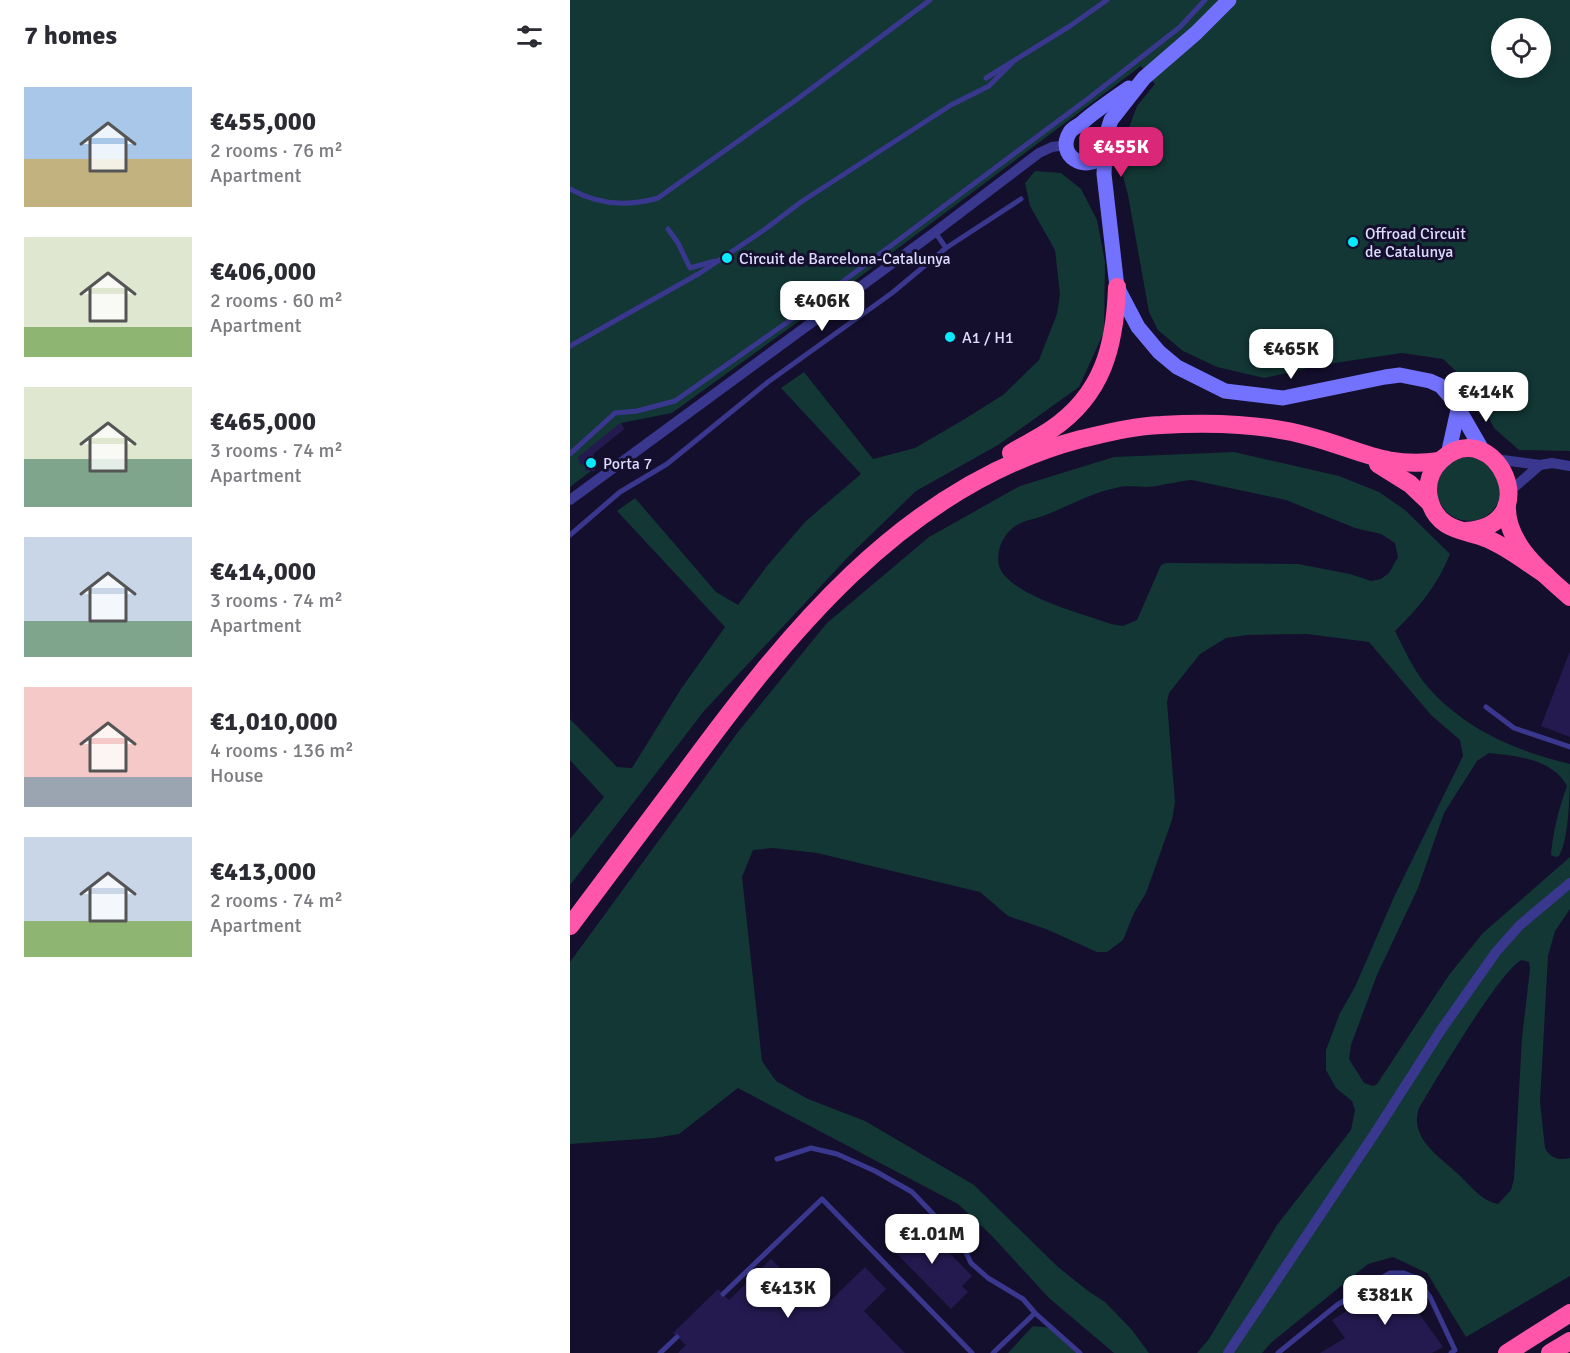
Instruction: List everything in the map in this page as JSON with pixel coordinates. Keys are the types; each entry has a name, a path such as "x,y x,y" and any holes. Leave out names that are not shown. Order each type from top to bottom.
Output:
{"highway":[{"path":"570,926 735,705 805,622 851,574 923,513 1003,458 1052,429 1087,397 1099,378 1108,356 1116,316 1117,287"},
{"path":"961,489 1014,461 1052,447 1122,430 1158,425 1212,423 1281,430 1308,436 1364,455 1407,465 1444,459 1469,450 1490,456 1506,474 1507,519 1516,540 1546,576"},
{"path":"1364,455 1410,484 1430,503 1447,525 1500,545 1546,576 1570,597"},
{"path":"1430,503 1428,484 1432,472 1444,459"},
{"path":"1467,531 1491,525 1508,499"},
{"path":"1507,1353 1570,1313"},
{"path":"1550,1353 1570,1341"}],"street":[{"path":"1104,154 1094,162 1082,163 1071,157 1066,146 1066,139 1072,129 1083,123 1091,114 1144,78 1196,33 1229,0"},
{"path":"1144,78 1118,110 1106,136 1104,154 1117,287 1138,327 1159,352 1185,371 1226,391 1263,397 1283,398 1311,394 1344,384 1400,375 1430,381 1441,386 1449,394 1490,456 1540,465 1552,463 1570,466"},
{"path":"1083,123 1094,124 1106,136"},
{"path":"570,500 1039,153 1052,147 1066,146"},
{"path":"1088,164 1095,172 1107,203"},
{"path":"1444,459 1458,410"},
{"path":"1508,499 1540,465"},
{"path":"1228,1353 1375,1133 1440,1030 1496,952 1521,925 1570,883"}],"lane":[{"path":"570,189 607,203 636,203 658,198 796,100 930,0"},
{"path":"986,78 1107,0"},
{"path":"570,454 615,413 675,401 802,312 1089,98 1180,27 1205,0"},
{"path":"570,346 723,258 801,202 951,105 989,86 1012,63"},
{"path":"570,535 620,492 668,464 768,382 892,293 946,249 1021,199"},
{"path":"668,229 690,268 723,258"},
{"path":"935,232 946,249"},
{"path":"1486,707 1514,728 1570,747"},
{"path":"777,1159 811,1148 837,1154 875,1171 912,1192 962,1244 970,1263 988,1278 1023,1299 1035,1313 1080,1353"},
{"path":"723,1294 822,1199 972,1353"},
{"path":"1278,1353 1337,1305 1390,1273 1404,1273 1416,1278 1430,1297 1455,1350 1451,1353"},
{"path":"993,1353 1035,1313"},
{"path":"660,1353 677,1337"}],"green space":[{"path":"570,0 1570,0 1570,451 1519,450 1494,428 1474,388 1443,359 1402,353 1321,365 1264,378 1217,367 1183,351 1158,330 1149,312 1128,195 1118,157 1137,106 1155,84 1141,66 853,282 672,413 621,423 624,429 593,454 595,471 591,471 570,487"},
{"path":"1035,171 1061,173 1081,189 1097,220 1105,262 1104,332 1079,387 998,445 916,491 849,556 704,711 570,885 570,839 604,797 570,760 570,719 617,767 632,768 681,689 725,627 617,511 635,498 716,592 738,605 767,566 806,521 861,474 781,388 804,372 873,459 915,448 1003,395 1039,360 1057,314 1060,294 1055,250 1030,206 1025,183"},
{"path":"1234,452 1339,476 1379,492 1405,510 1450,554 1427,595 1395,631 1422,680 1442,701 1474,726 1511,745 1570,764 1569,811 1565,837 1559,856 1555,857 1551,855 1553,837 1567,786 1561,777 1553,770 1533,760 1489,753 1477,761 1444,813 1418,888 1377,975 1351,1045 1349,1059 1364,1083 1373,1086 1377,1084 1449,975 1483,933 1570,857 1570,909 1555,931 1548,956 1540,1102 1545,1148 1556,1158 1570,1158 1570,1276 1466,1337 1427,1273 1393,1257 1368,1264 1272,1342 1262,1353 1197,1353 1209,1339 1277,1225 1351,1130 1355,1110 1352,1101 1336,1088 1326,1070 1326,1050 1340,1013 1355,987 1394,897 1463,756 1460,740 1431,715 1369,642 1307,634 1247,635 1226,638 1200,654 1169,693 1167,702 1175,802 1172,820 1146,893 1134,913 1123,940 1107,952 1097,952 1046,929 1008,916 980,892 817,853 773,848 753,850 742,877 762,1061 776,1081 808,1099 865,1121 974,1185 1058,1267 1105,1302 1132,1330 1149,1353 1114,1353 1049,1298 991,1235 958,1204 738,1088 679,1134 570,1144 570,962 738,732 827,623 929,537 1020,486 1114,457","holes":["1192,480 1286,500 1355,528 1381,534 1395,543 1398,557 1389,573 1381,579 1371,581 1350,574 1298,564 1166,563 1161,565 1137,620 1123,626 1111,624 1039,598 1013,584 1000,569 998,556 1002,543 1009,531 1022,523 1107,490","1522,960 1529,962 1530,969 1522,1038 1514,1179 1511,1190 1498,1204 1481,1196 1427,1145 1418,1128 1417,1119 1419,1108 1469,1027 1512,967"]},
{"path":"1469,457 1481,459 1492,466 1499,477 1501,489 1499,501 1492,512 1481,519 1469,521 1457,519 1446,512 1439,501 1437,489 1439,477 1446,466 1457,459"},
{"path":"1033,1326 1052,1328 1077,1353 1008,1353"}],"building":[{"path":"620,423 624,429 593,454 595,471 585,471 585,465 580,464 578,457"},
{"path":"1570,651 1570,737 1541,726"},
{"path":"899,1219 927,1248 936,1239 972,1276 962,1286 968,1292 951,1309 888,1245 900,1234 893,1226"},
{"path":"771,1259 799,1287 810,1277 831,1300 865,1267 886,1289 864,1311 905,1353 678,1353 686,1345 673,1333 718,1289 729,1300"},
{"path":"1396,1281 1443,1347 1432,1353 1320,1353 1345,1338 1332,1320"}],"place":[{"name":"Offroad Circuit de Catalunya","path":"1353,242"},
{"name":"Circuit de Barcelona-Catalunya","path":"727,258"},
{"name":"A1 / H1","path":"950,337"},
{"name":"Porta 7","path":"591,463"}]}
